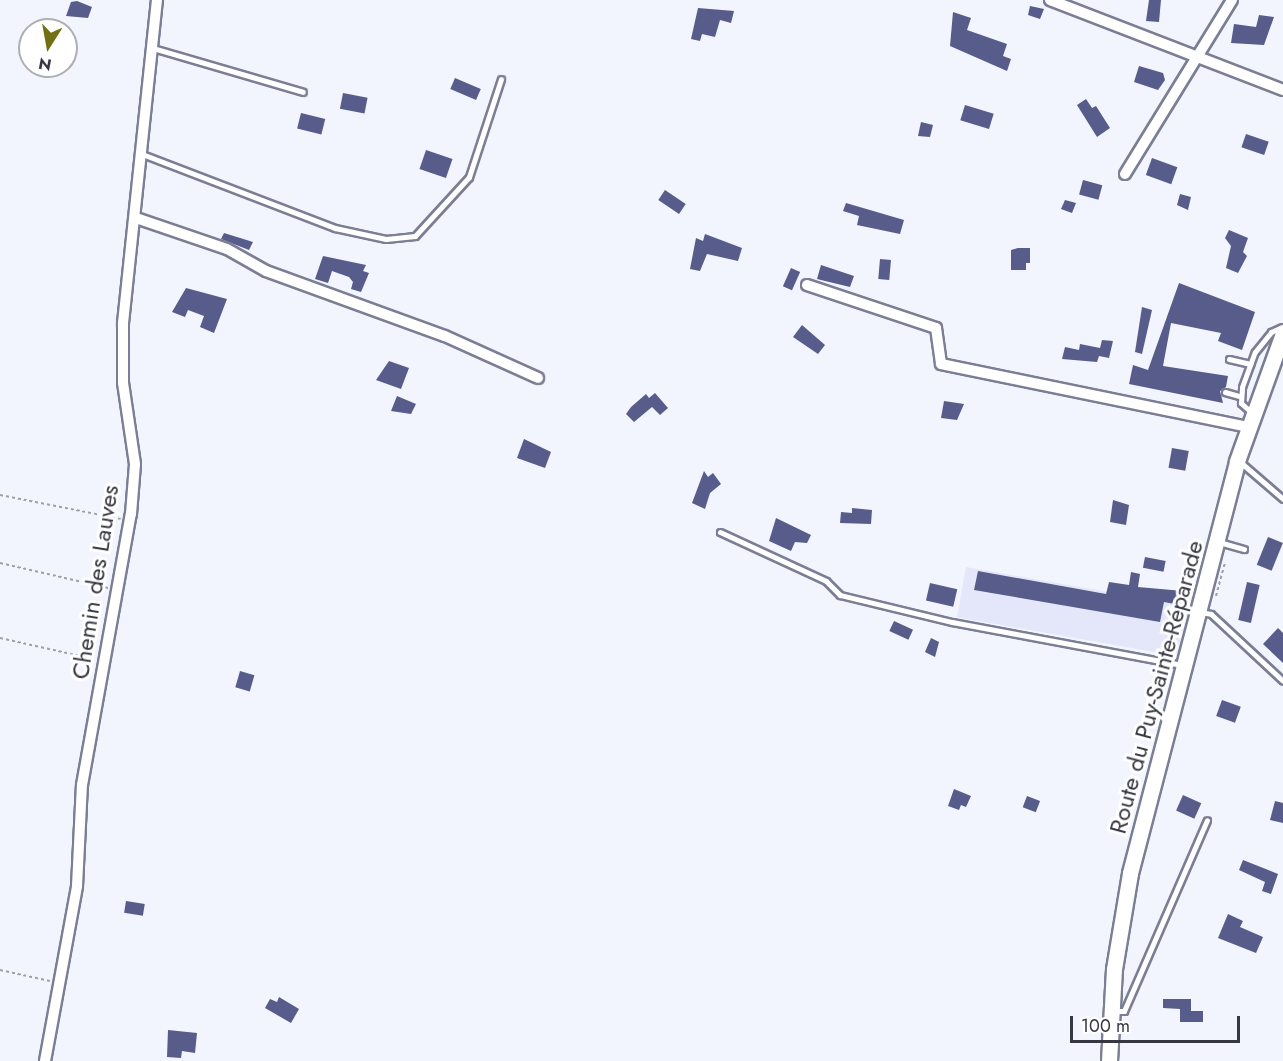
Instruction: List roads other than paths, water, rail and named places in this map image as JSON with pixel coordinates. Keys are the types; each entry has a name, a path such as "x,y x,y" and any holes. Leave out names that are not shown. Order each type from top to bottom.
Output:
{"street":[{"name":"Chemin des Lauves","path":"45,1061 77,886 82,785 130,521 135,464 122,354 157,0"},
{"path":"1050,0 1283,90"},
{"path":"1125,174 1232,0"},
{"path":"135,218 227,249 266,271 445,336 538,378"},
{"path":"807,285 936,328 941,364 1250,420"},
{"name":"Route du Puy-Sainte-Réparade","path":"1109,1061 1112,1011 1130,873 1198,611 1219,542 1238,460 1250,420 1283,333"}],"lane":[{"path":"153,48 303,92"},
{"path":"142,154 335,228 386,239 415,236 469,177 501,79"},
{"path":"1250,420 1239,396 1250,364 1262,340 1283,326"},
{"path":"1229,359 1250,364"},
{"path":"1225,393 1239,396"},
{"path":"1238,460 1283,500"},
{"path":"720,532 826,581 840,595 952,622 1184,665"},
{"path":"1219,542 1244,549"},
{"path":"1198,611 1211,614 1283,681"},
{"path":"1112,1011 1124,1011 1207,820"}]}
